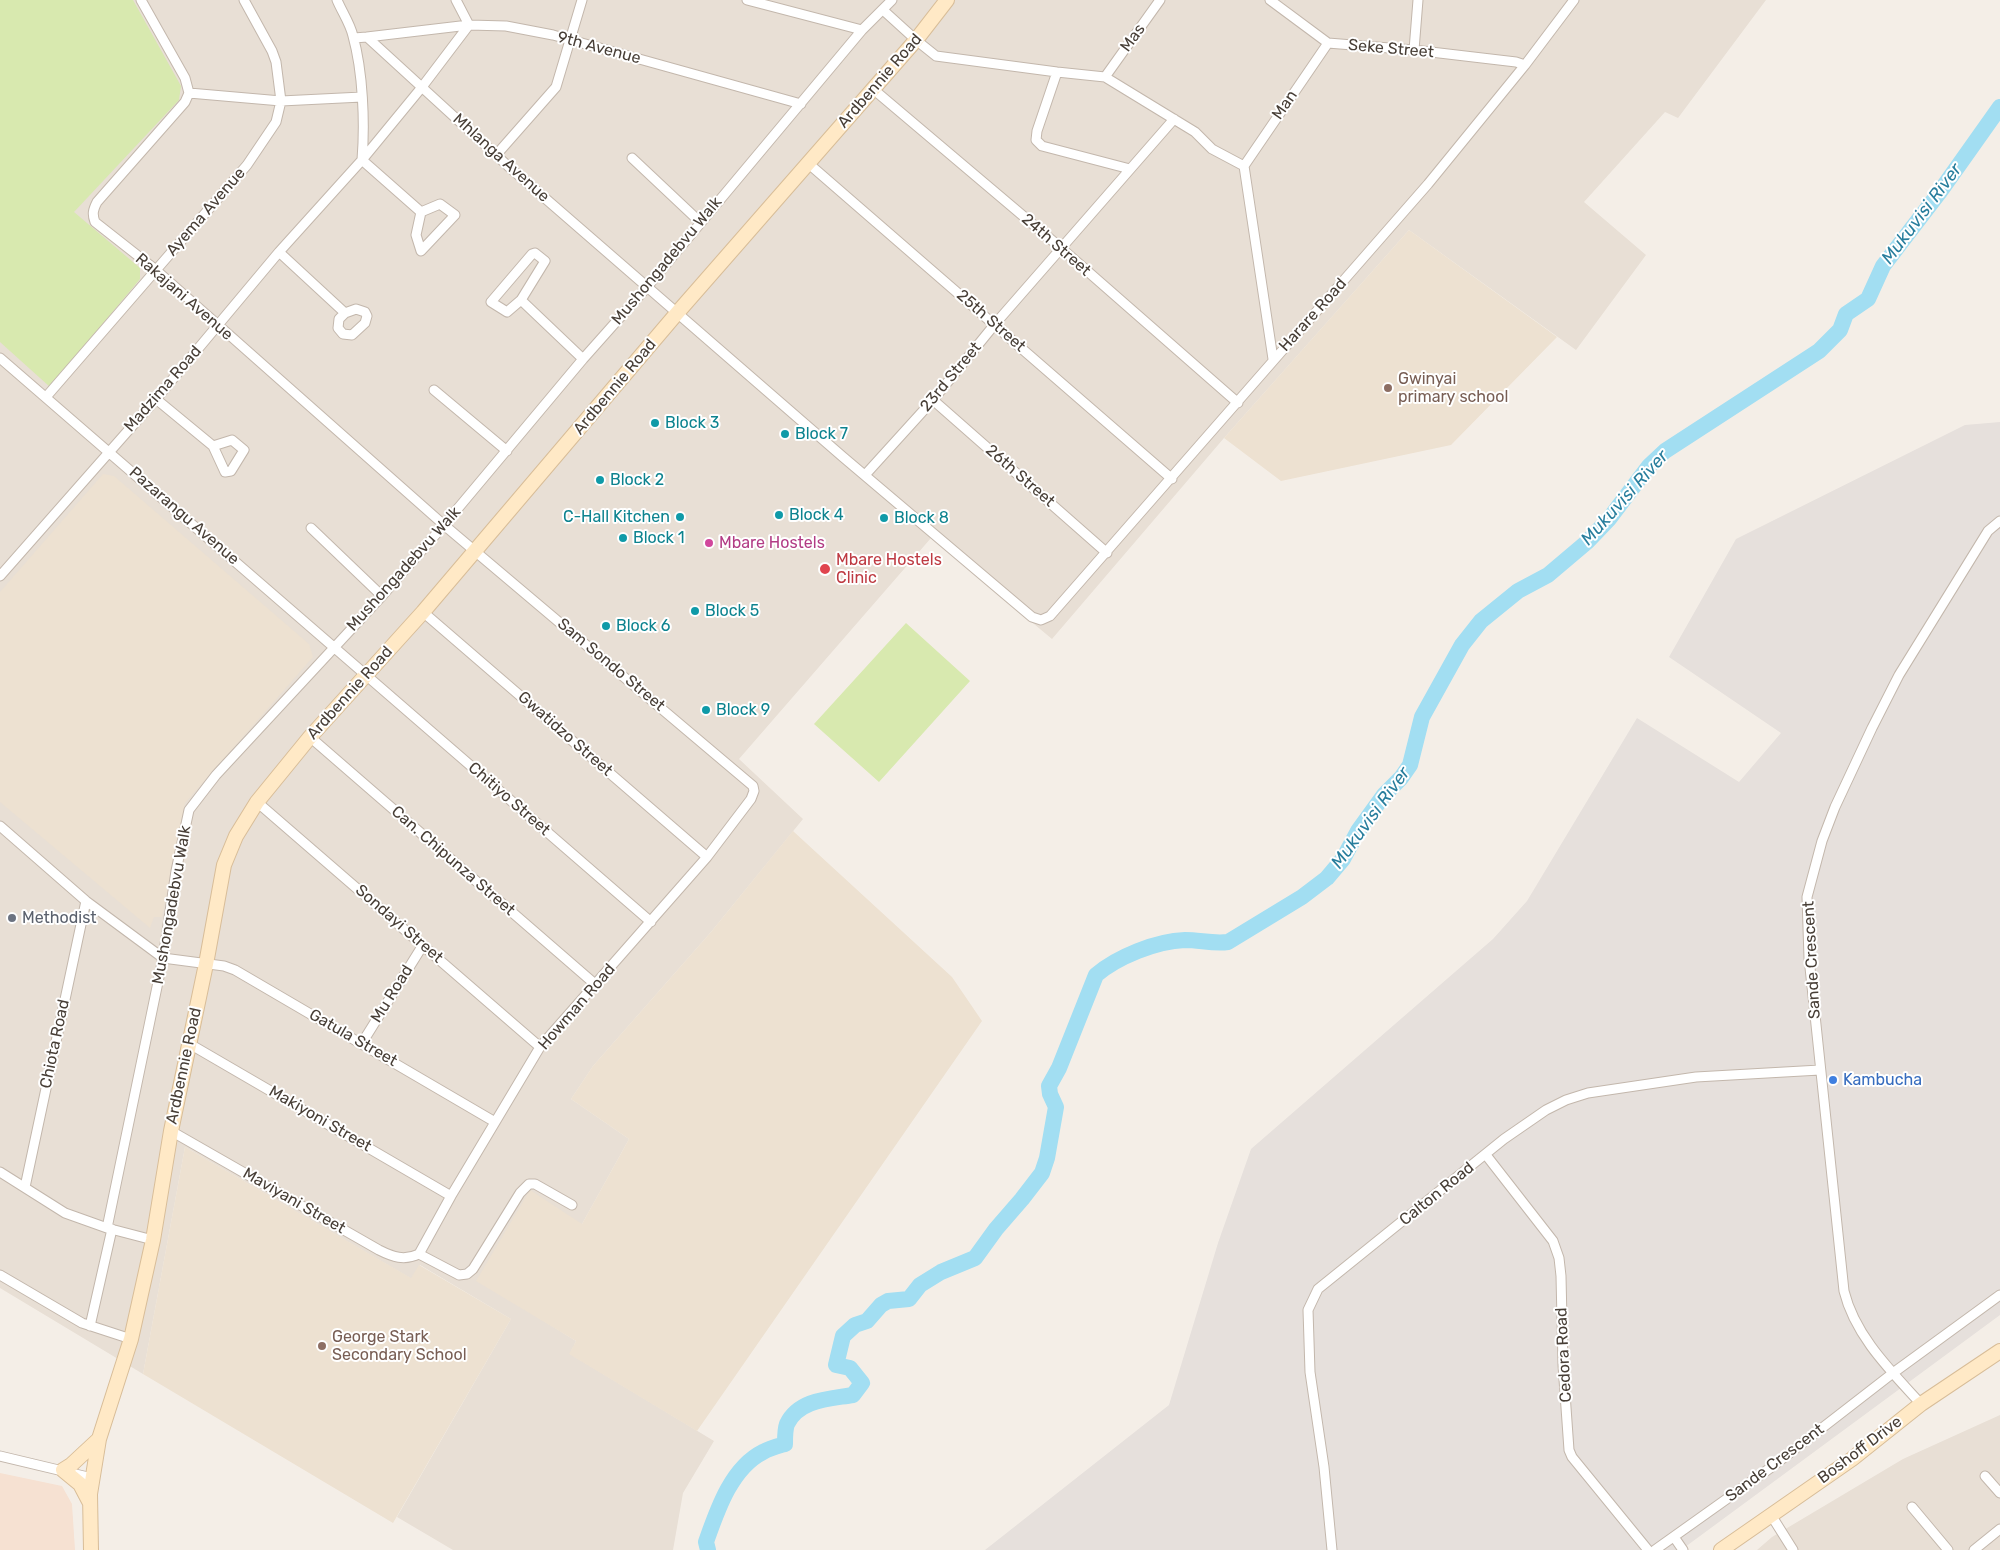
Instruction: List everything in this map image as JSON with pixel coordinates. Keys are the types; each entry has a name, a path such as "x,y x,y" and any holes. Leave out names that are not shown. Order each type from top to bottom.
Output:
{"main road":[{"name":"Ardbennie Road","path":"91,1550 90,1503 92,1478 99,1439 131,1339 153,1240 171,1130 206,964 224,865 236,836 257,802 310,737 423,612 678,312 916,40 947,0"},
{"name":"Boshoff Drive","path":"1721,1550 1852,1459 1922,1404 2000,1350"},
{"path":"90,1503 80,1484 63,1470 99,1439"}],"street":[{"path":"141,0 185,78 189,93 281,101 362,97"},
{"name":"Ayema Avenue","path":"46,398 247,165 276,122 281,101 275,57 244,0"},
{"path":"337,0 354,38 364,124 362,160 421,212"},
{"path":"422,87 469,26 456,0"},
{"path":"496,154 556,87 582,0"},
{"path":"747,0 862,30"},
{"name":"Mushongadebvu Walk","path":"90,1326 163,958 176,871 189,810 216,775 382,596 444,525 862,30 892,0"},
{"name":"Mas","path":"1105,77 1160,0"},
{"name":"Seke Street","path":"1270,0 1328,43 1414,50 1516,62 1525,65"},
{"path":"1414,50 1418,0"},
{"name":"Harare Road","path":"1041,620 1050,616 1107,553 1238,403 1273,359 1428,184 1525,65 1574,0"},
{"path":"883,10 936,56 1105,77 1194,132 1212,149 1244,166 1273,359"},
{"name":"9th Avenue","path":"367,37 469,26 506,26 570,40 801,104"},
{"path":"354,38 367,37"},
{"name":"Mhlanga Avenue","path":"367,37 508,166 865,475 1032,617 1041,620"},
{"name":"Man","path":"1244,166 1328,43"},
{"path":"1057,72 1036,140 1042,146 1130,169"},
{"name":"Madzima Road","path":"0,576 156,399 279,252 362,160 422,87"},
{"name":"24th Street","path":"873,88 1061,248 1238,403"},
{"name":"Rakajani Avenue","path":"189,93 185,102 98,202 93,210 92,217 95,222 156,270 475,551"},
{"name":"23rd Street","path":"865,475 1174,119"},
{"path":"632,158 700,222"},
{"name":"25th Street","path":"809,164 1172,479"},
{"path":"440,204 455,215 421,251 416,235 421,212 440,204"},
{"path":"279,252 345,313"},
{"path":"535,253 545,262 521,300 507,312 491,302 532,254 535,253"},
{"path":"521,300 583,359"},
{"name":"Pazarangu Avenue","path":"0,358 367,676"},
{"path":"434,390 507,451"},
{"path":"156,399 213,446"},
{"name":"26th Street","path":"932,400 1107,553"},
{"name":"Sande Crescent","path":"1893,1373 1858,1327 1848,1309 1844,1292 1809,958 1807,897 1822,841 1846,783 1898,675 1988,531 2000,521"},
{"path":"311,528 382,596"},
{"name":"Sam Sondo Street","path":"475,551 746,779"},
{"name":"Gwatidzo Street","path":"423,612 706,857"},
{"name":"Chitiyo Street","path":"367,676 651,922"},
{"name":"Can. Chipunza Street","path":"310,737 596,985"},
{"name":"Howman Road","path":"419,1254 540,1047 706,857 753,794 753,786 746,779"},
{"name":"Sondayi Street","path":"257,802 540,1047"},
{"path":"0,826 86,901 163,958"},
{"name":"Chiota Road","path":"25,1187 86,901"},
{"name":"Mu Road","path":"362,1043 423,945"},
{"name":"Gatula Street","path":"163,958 235,970 495,1122"},
{"name":"Makiyoni Street","path":"188,1043 452,1196"},
{"name":"Calton Road","path":"1332,1550 1324,1467 1310,1372 1308,1310 1311,1299 1318,1289 1504,1139 1546,1110 1566,1100 1588,1093 1696,1077 1820,1070"},
{"name":"Maviyani Street","path":"171,1130 394,1258 404,1259 419,1254"},
{"name":"Cedora Road","path":"1486,1155 1553,1241 1559,1258 1563,1365 1570,1454 1648,1550"},
{"path":"0,1172 65,1212 109,1228 153,1240"},
{"path":"419,1254 459,1275 467,1274 473,1269 520,1193 529,1184 535,1184 572,1205"},
{"path":"0,1275 82,1323 131,1339"},
{"name":"Sande Crescent","path":"1655,1550 1773,1466 1893,1373 2000,1295"},
{"path":"1893,1373 1922,1404"},
{"path":"0,1456 92,1478"},
{"path":"1985,1476 2000,1493"},
{"path":"1912,1507 1948,1550"},
{"path":"1771,1515 1793,1550"},
{"path":"1974,1550 2000,1529"},
{"path":"1674,1537 1683,1550"}],"shaded area":[{"path":"0,0 1766,0 1678,118 1665,112 1584,202 1646,255 1576,350 1409,230 1224,438 1052,639 931,538 739,759 803,819 711,932 593,1066 571,1099 629,1139 582,1224 518,1305 576,1341 570,1354 714,1441 683,1493 673,1550 453,1550 397,1517 511,1319 420,1265 412,1279 185,1147 143,1374 0,1288"},
{"name":"Gwinyai primary school","path":"1409,230 1557,337 1451,445 1281,481 1224,438"},
{"path":"2000,422 2000,1315 1681,1550 985,1550 1169,1405 1218,1243 1251,1149 1493,939 1527,901 1637,718 1739,782 1781,733 1669,657 1736,539 1965,425"},
{"path":"103,474 114,476 309,644 313,657 185,803 162,917 154,917 150,928 0,802 0,592"},
{"path":"793,831 952,977 982,1021 697,1431 569,1354 576,1341 476,1281 530,1190 582,1224 629,1139 571,1099 593,1066 711,932"},
{"name":"George Stark Secondary School","path":"185,1147 411,1278 419,1265 511,1319 393,1523 143,1374"},
{"path":"2000,1415 2000,1550 1757,1550 1772,1537 1903,1459"},
{"path":"0,1473 62,1486 72,1504 75,1550 0,1550"}],"green space":[{"path":"0,0 133,0 181,86 179,100 74,212 140,268 140,279 50,387 0,342"},
{"path":"906,623 970,681 879,782 814,724"}],"waterway":[{"name":"Mukuvisi River","path":"708,1550 706,1542 720,1504 742,1468 763,1452 785,1444 787,1424 799,1409 825,1399 853,1395 862,1383 850,1368 836,1365 843,1336 855,1325 867,1321 881,1305 888,1301 909,1299 920,1285 941,1272 975,1258 1042,1173 1047,1158 1056,1107 1050,1094 1049,1086 1059,1068 1096,975 1126,956 1162,943 1185,940 1217,943 1228,942 1302,897 1327,878 1343,859 1358,831 1384,795 1401,778 1410,765 1422,717 1462,645 1481,621 1518,591 1548,575 1587,542 1609,519 1649,466 1665,451 1819,351 1840,330 1846,314 1868,299 1883,266 1939,193 2000,107"}],"place":[{"name":"Gwinyai primary school","path":"1388,388"},
{"name":"Block 3","path":"655,423"},
{"name":"Block 7","path":"785,434"},
{"name":"Block 2","path":"600,480"},
{"name":"Block 4","path":"779,515"},
{"name":"C-Hall Kitchen","path":"680,517"},
{"name":"Block 8","path":"884,518"},
{"name":"Block 1","path":"623,538"},
{"name":"Mbare Hostels","path":"709,543"},
{"name":"Mbare Hostels Clinic","path":"825,569"},
{"name":"Block 5","path":"695,611"},
{"name":"Block 6","path":"606,626"},
{"name":"Block 9","path":"706,710"},
{"name":"Methodist","path":"12,918"},
{"name":"Kambucha","path":"1833,1080"},
{"name":"George Stark Secondary School","path":"322,1346"}]}
